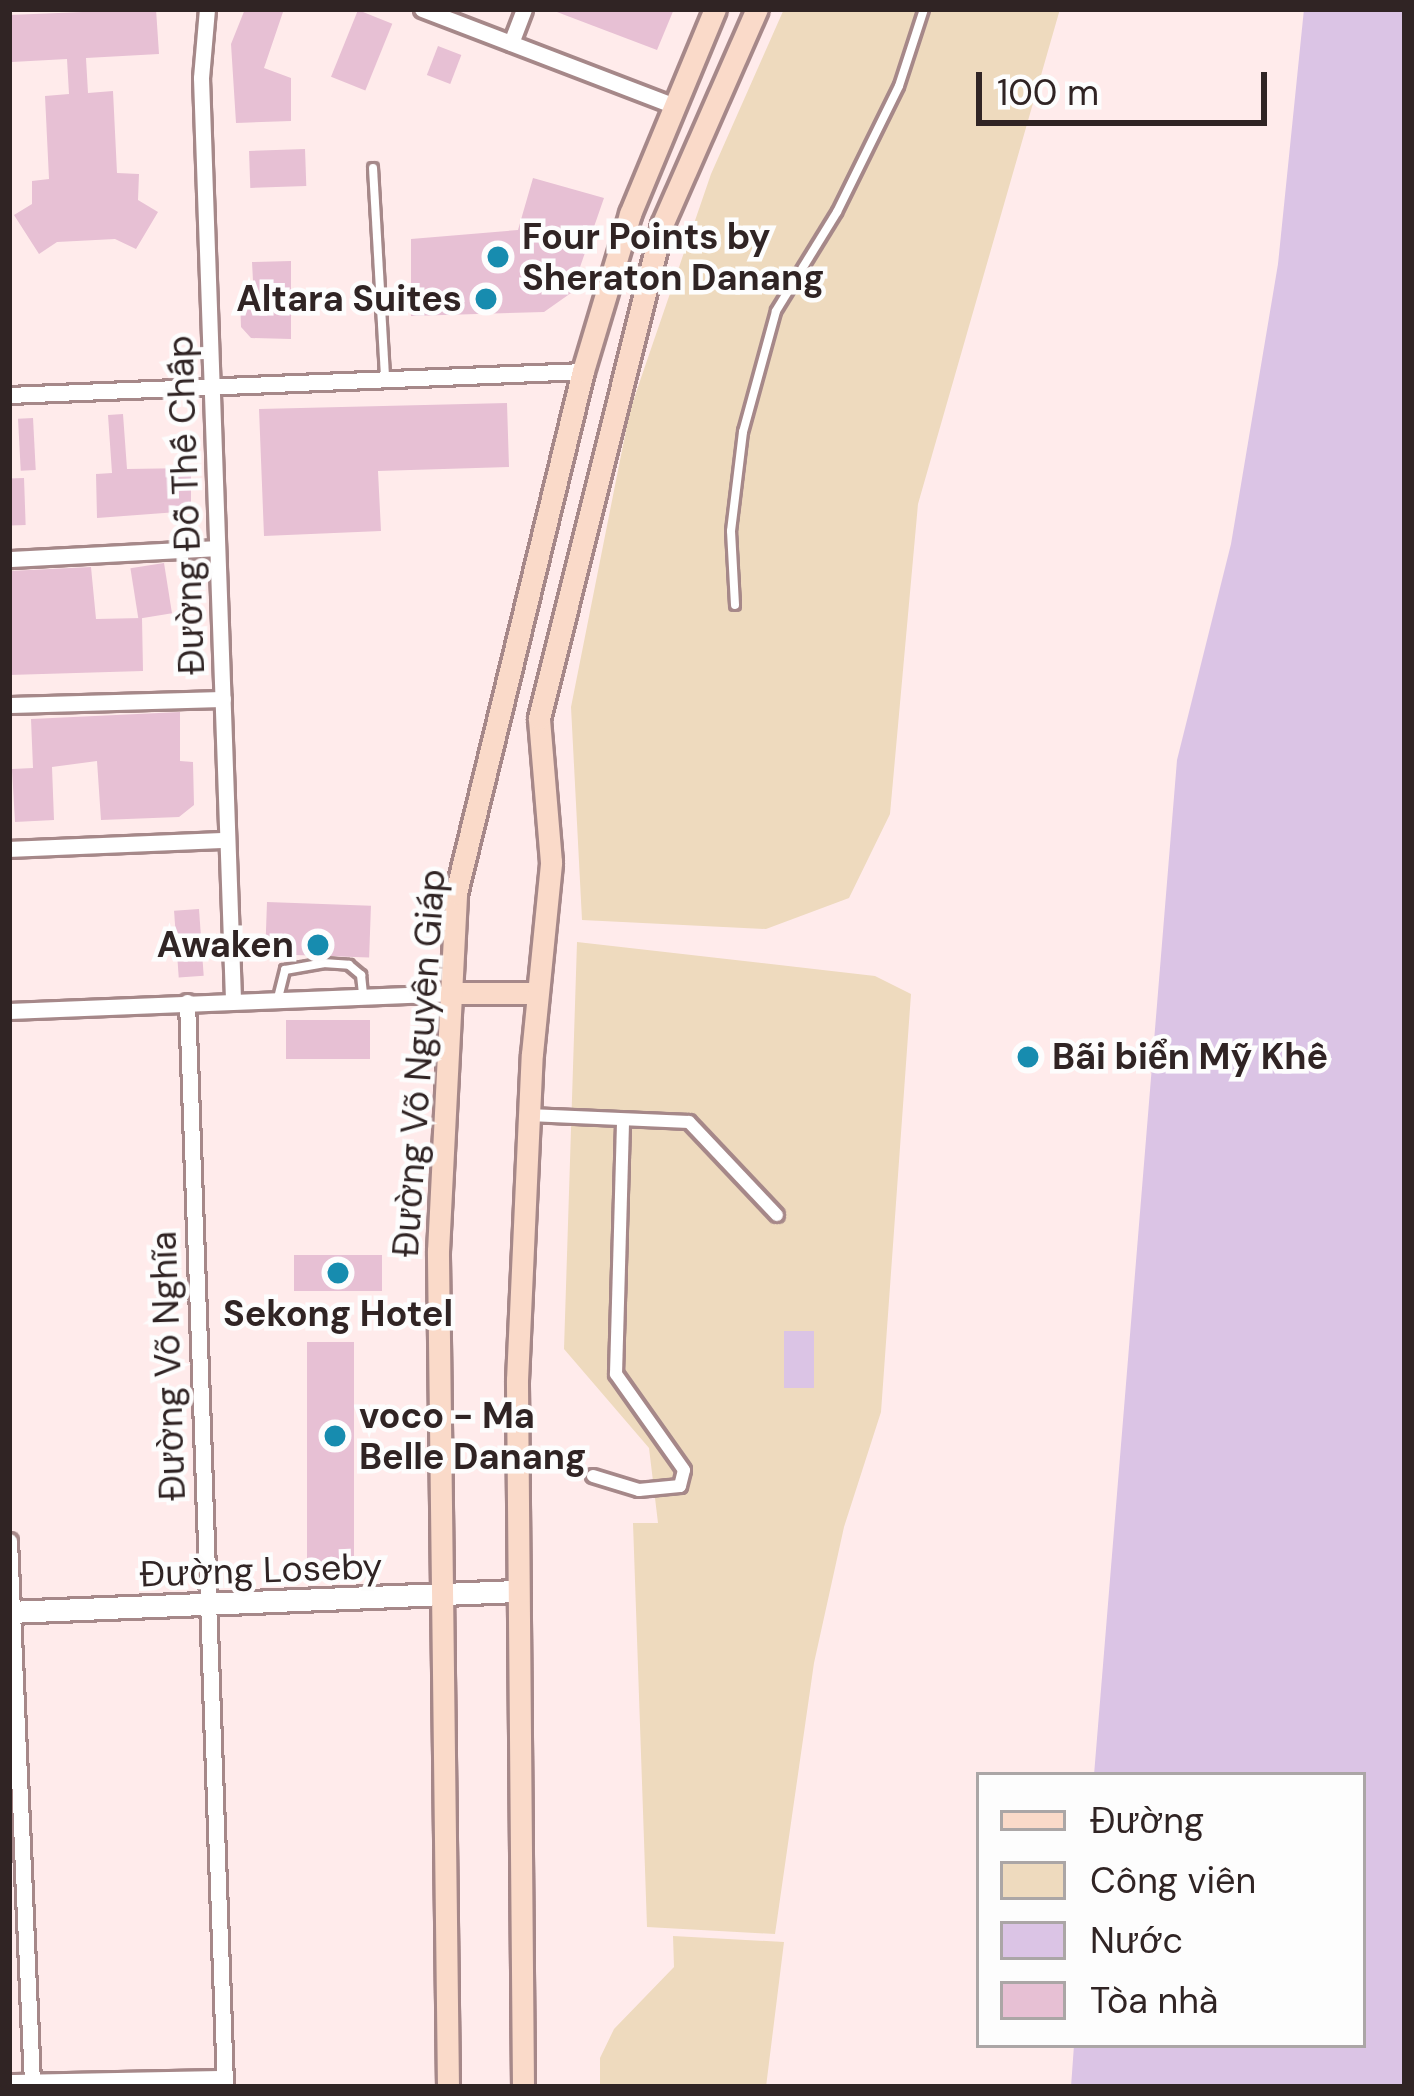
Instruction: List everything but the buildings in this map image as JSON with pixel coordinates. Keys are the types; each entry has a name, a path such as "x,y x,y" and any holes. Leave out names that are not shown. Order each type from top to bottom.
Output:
{"main road":[{"name":"Đường Võ Nguyên Giáp","path":"448,2087 438,1595 438,1251 456,892 583,371 673,105 715,9"},
{"path":"523,2087 517,1592 529,1115 551,825 539,718 619,379 662,225 757,9"},
{"path":"673,105 706,119"},
{"path":"583,371 619,379"},
{"path":"451,993 536,993"}],"street":[{"name":"Đường Đỗ Thế Chấp","path":"207,9 201,78 233,999"},
{"path":"422,9 673,105"},
{"path":"511,43 524,9"},
{"path":"9,395 583,371"},
{"path":"9,559 216,548"},
{"path":"9,705 223,699"},
{"path":"9,849 226,840"},
{"path":"9,1011 451,993"},
{"name":"Đường Võ Nghĩa","path":"187,1002 225,2083"},
{"path":"529,1115 699,1126 777,1215"},
{"path":"593,1476 639,1490 680,1486 684,1470 616,1374 622,1120"},
{"path":"9,1541 32,2082"},
{"name":"Đường Loseby","path":"10,1612 206,1608 517,1592"},
{"path":"9,2082 225,2083"}],"lane":[{"path":"734,605 731,531 743,432 776,311 889,107 924,9"},
{"path":"374,168 385,379"},
{"path":"278,998 285,970 323,963 349,965 361,976 363,995"}],"green space":[{"path":"784,9 1060,9 918,504 890,814 849,898 766,929 582,920 571,707 630,410 711,174"},
{"path":"577,942 875,976 911,994 881,1412 844,1527 814,1663 775,1934 647,1927 633,1523 658,1523 649,1448 564,1349"},
{"path":"673,1936 784,1942 766,2087 600,2087 600,2058 614,2029 674,1967"}],"water":[{"path":"1304,9 1405,9 1405,2087 1071,2087 1074,2048 1366,2048 1366,1772 1094,1772 1177,760 1231,544 1278,264"},
{"path":"784,1331 814,1331 814,1388 784,1388"}],"place":[{"name":"Four Points by Sheraton Danang","path":"498,257"},
{"name":"Altara Suites","path":"486,299"},
{"name":"Awaken","path":"318,945"},
{"name":"Bãi biển Mỹ Khê","path":"1028,1057"},
{"name":"Sekong Hotel","path":"338,1273"},
{"name":"voco - Ma Belle Danang","path":"335,1436"}]}
